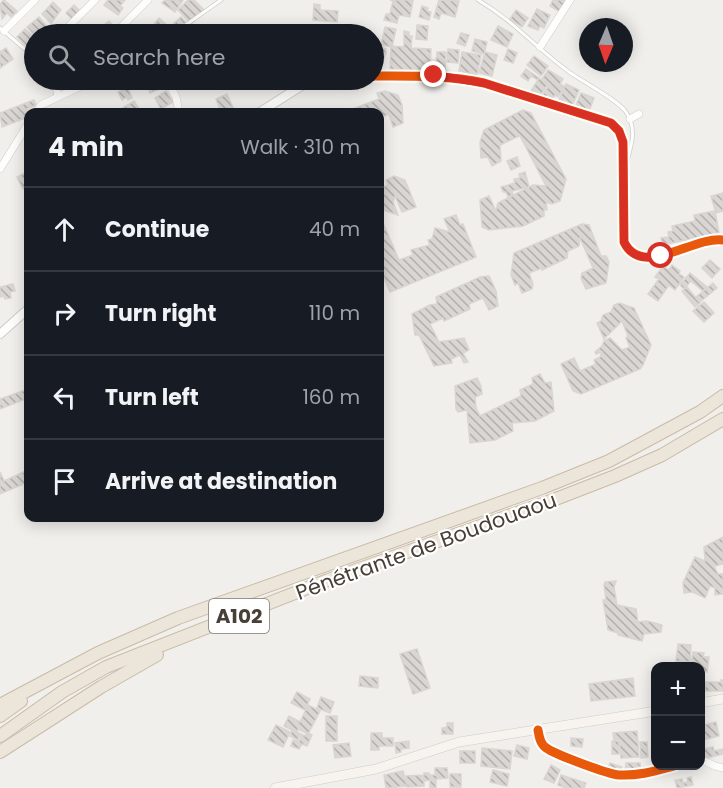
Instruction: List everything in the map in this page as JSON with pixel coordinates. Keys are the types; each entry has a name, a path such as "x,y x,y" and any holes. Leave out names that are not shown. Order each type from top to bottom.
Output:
{"highway":[{"name":"Pénétrante de Boudouaou","path":"56,675 98,653 178,618 542,488 609,461 700,412 723,396"},
{"name":"Pénétrante de Boudouaou","path":"0,736 62,692 106,668 328,580 615,476 662,455 723,419"},
{"path":"0,752 101,687 187,637"},
{"path":"0,705 56,675"},
{"path":"0,716 56,675"}],"main road":[{"path":"705,702 723,699"},
{"path":"275,788 376,769 459,742 651,712"}],"street":[{"path":"2,30 35,0"},
{"path":"71,24 95,0"},
{"path":"124,24 148,0"},
{"path":"540,47 570,0"},
{"path":"384,76 434,75 463,78 611,123 622,136 625,168 624,242 633,254 652,257 704,240 723,240"},
{"path":"56,90 58,97"},
{"path":"39,108 73,90"},
{"path":"172,90 178,108"},
{"path":"266,108 295,90"},
{"path":"630,119 639,114"},
{"path":"0,169 24,130"},
{"path":"0,334 24,313"},
{"path":"538,730 544,746 556,753 616,775 643,775 658,770"},
{"path":"705,761 723,768"}],"lane":[{"path":"187,24 221,0"},
{"path":"478,0 497,11 570,73 621,106 630,119 633,135 625,168"},
{"path":"2,30 24,49"}],"building":[{"path":"4,0 17,11 11,17 7,13 2,19 0,4"},
{"path":"108,0 125,0 120,6 123,8 118,15 104,5"},
{"path":"165,0 183,0 175,12 162,3"},
{"path":"188,0 194,0 205,11 191,24 178,10"},
{"path":"390,0 413,0 410,17 399,15 397,23 384,20 386,14 390,14 393,1"},
{"path":"439,0 459,1 455,17 441,13 439,19 434,17"},
{"path":"553,0 569,0 562,13 550,6"},
{"path":"53,2 61,10 51,23 42,14"},
{"path":"314,4 320,5 320,10 338,11 337,22 313,20"},
{"path":"74,5 83,14 75,22 66,13"},
{"path":"422,6 431,12 429,20 419,17"},
{"path":"537,9 550,15 544,28 540,26 538,30 528,26"},
{"path":"516,10 528,18 522,27 510,19"},
{"path":"39,17 44,24 31,24"},
{"path":"181,17 187,24 173,24"},
{"path":"159,18 166,24 154,24"},
{"path":"417,25 428,26 427,40 416,39"},
{"path":"498,26 513,34 507,47 491,40"},
{"path":"385,27 396,29 392,47 384,46"},
{"path":"24,30 24,43 17,37"},
{"path":"404,31 409,32 409,36 412,36 411,48 431,49 430,71 390,69 391,46 404,47"},
{"path":"461,33 469,35 465,46 457,43"},
{"path":"475,39 487,42 484,54 472,51"},
{"path":"6,48 13,59 0,68 0,52"},
{"path":"448,49 459,50 458,63 447,62"},
{"path":"508,49 517,53 513,63 504,60"},
{"path":"437,52 446,52 445,72 439,71 439,66 436,66"},
{"path":"462,52 481,55 477,75 459,71"},
{"path":"485,52 497,55 492,76 479,73"},
{"path":"534,56 548,66 541,76 527,65"},
{"path":"526,69 539,78 538,80 531,76 528,81 521,76"},
{"path":"548,70 563,79 560,84 565,87 558,97 555,95 551,102 542,96 550,84 542,79"},
{"path":"539,78 548,84 540,96 531,91"},
{"path":"566,84 579,90 572,106 559,100"},
{"path":"129,90 132,98 128,100 127,97 122,100 118,92"},
{"path":"166,91 173,102 160,108 155,98"},
{"path":"385,91 398,95 402,105 403,123 393,127 389,114 384,116 384,108 355,108 379,99 377,93"},
{"path":"581,93 594,98 589,111 576,105"},
{"path":"227,94 233,108 219,108 216,99"},
{"path":"34,100 36,105 24,108 24,119 2,127 0,113"},
{"path":"134,101 138,108 123,108"},
{"path":"523,110 531,113 566,179 560,201 552,204 546,202 547,210 544,209 544,216 523,226 489,230 482,227 480,200 489,196 496,211 498,203 533,185 546,186 519,134 500,145 501,161 492,166 488,157 481,158 480,142 484,130"},
{"path":"517,157 520,166 511,170 507,161"},
{"path":"525,172 529,187 512,191 513,195 508,197 501,187 515,183 514,179 520,178 519,174"},
{"path":"24,174 23,189 17,177"},
{"path":"394,176 405,180 416,207 402,212 395,196 393,202 398,215 384,210 384,186 388,185 386,180"},
{"path":"723,193 723,211 716,213 711,196"},
{"path":"715,211 719,233 662,245 661,238 669,237 668,232 673,231 672,226 695,221 694,215"},
{"path":"456,215 460,225 463,224 476,257 390,292 384,278 384,225 399,260 413,255 411,250 430,245 428,240 432,239 435,228 450,232 444,219"},
{"path":"582,224 589,225 601,256 606,256 609,262 606,283 586,289 581,278 582,273 593,268 580,238 579,246 568,251 567,258 542,270 542,268 529,273 533,284 532,289 522,293 518,283 515,285 511,275 514,253"},
{"path":"710,260 720,269 712,278 702,268"},
{"path":"672,265 684,277 675,290 669,285 658,301 648,294 659,279 655,277 663,266 669,270"},
{"path":"690,273 707,287 703,291 691,281 684,289 680,285"},
{"path":"489,276 496,291 498,306 489,310 483,298 469,304 470,309 444,321 443,318 430,324 439,342 464,338 469,350 463,353 468,362 464,363 460,355 451,359 452,363 434,366 419,335 415,335 412,314 437,304 436,297 480,277"},
{"path":"713,283 717,288 700,302 696,297"},
{"path":"13,284 15,291 10,292 11,298 0,297 0,287"},
{"path":"687,287 700,303 695,307 682,291"},
{"path":"704,302 714,313 704,322 693,311"},
{"path":"619,303 634,308 651,345 643,365 640,369 581,394 573,391 561,364 574,358 580,371 596,364 594,360 600,357 602,352 596,354 595,352 604,341 610,338 622,350 630,347 622,321 604,339 597,323 601,321 603,315 611,312 614,305"},
{"path":"540,374 545,383 551,382 554,411 535,421 512,423 513,431 495,440 470,443 467,410 458,412 456,409 455,386 477,378 482,394 475,397 476,408 480,416 521,396 520,390 533,384 532,378"},
{"path":"24,390 24,400 0,409 0,399"},
{"path":"0,472 4,481 24,472 24,484 0,494"},
{"path":"723,537 723,564 714,566 718,574 723,574 723,594 715,595 715,588 710,586 705,598 693,592 684,593 683,583 695,557 705,561 704,547"},
{"path":"616,581 614,587 617,605 636,609 638,622 647,621 662,625 661,632 644,634 642,641 608,630 603,600 606,600 604,585 605,582"},
{"path":"678,644 691,645 690,662 676,661"},
{"path":"417,649 430,688 413,694 400,654"},
{"path":"693,652 704,653 703,657 709,657 707,672 705,672 705,662 692,662"},
{"path":"360,676 378,678 378,688 359,686"},
{"path":"633,678 635,696 591,701 589,684"},
{"path":"723,680 723,691 705,691 705,682"},
{"path":"297,692 310,699 305,710 291,703"},
{"path":"321,697 334,702 330,713 317,708"},
{"path":"308,705 320,711 308,734 298,729 297,733 284,726 289,716 300,722"},
{"path":"326,716 337,716 337,741 326,741"},
{"path":"716,722 719,736 705,739 705,725"},
{"path":"447,723 453,723 453,734 442,734 442,728 447,727"},
{"path":"276,725 290,732 283,747 268,740"},
{"path":"292,730 305,736 307,733 312,735 307,746 302,744 299,749 291,746 293,740 299,742 301,737 299,736 298,740 290,736"},
{"path":"637,731 639,757 621,758 619,739 614,740 613,733"},
{"path":"371,733 382,733 382,738 393,738 393,746 379,746 379,750 371,750"},
{"path":"571,738 583,739 582,747 571,746"},
{"path":"409,741 409,748 401,749 401,752 396,753 395,743"},
{"path":"612,741 619,741 619,754 612,754"},
{"path":"640,742 647,742 648,757 641,758"},
{"path":"349,743 351,756 335,758 333,745"},
{"path":"517,745 529,748 527,759 514,756"},
{"path":"713,747 714,751 723,749 723,754 705,758 705,749"},
{"path":"482,748 512,751 510,769 481,766"},
{"path":"460,751 475,751 475,763 460,763"},
{"path":"610,763 622,767 620,773 625,773 626,763 640,763 641,776 627,776 625,781 606,775"},
{"path":"551,765 560,770 554,783 544,779"},
{"path":"435,768 447,768 448,778 436,779 436,788 430,788 430,775 435,775"},
{"path":"493,770 509,774 507,786 490,782"},
{"path":"403,771 407,786 386,788 384,775"},
{"path":"424,773 429,773 430,780 424,781 424,786 407,787 406,776 424,775"},
{"path":"450,774 461,774 461,787 450,787"},
{"path":"561,775 586,783 584,788 566,788 558,785"},
{"path":"691,777 693,785 677,788 675,780 682,779 683,783 688,782 687,778"}],"cycle path":[{"path":"384,76 470,80 611,123 619,131 623,142 624,242 632,252 643,257 655,257 711,240 723,240"},
{"path":"538,730 542,744 550,750 613,774 640,774 658,770"}],"route":[{"path":"434,75 484,83 611,123 619,131 623,142 624,242 637,256 661,256"}]}
